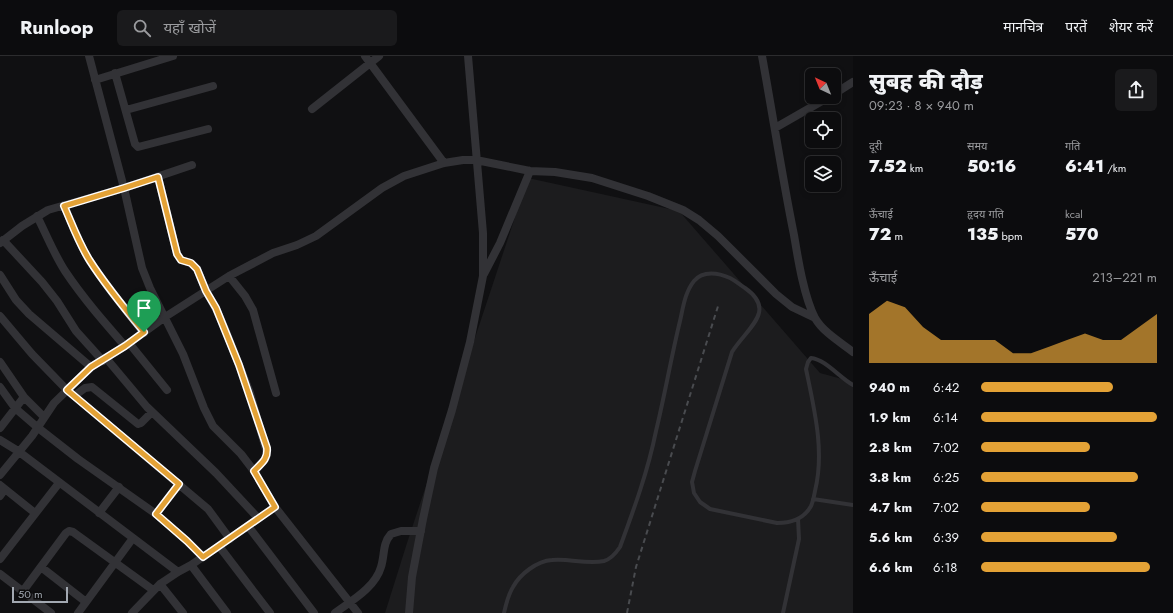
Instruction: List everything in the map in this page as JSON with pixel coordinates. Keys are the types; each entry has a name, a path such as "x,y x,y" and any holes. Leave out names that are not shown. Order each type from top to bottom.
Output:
{"street":[{"path":"89,56 124,188 142,268 150,288 183,354 213,426 241,454 254,471 275,507 358,613"},
{"path":"95,80 173,56"},
{"path":"365,56 444,163"},
{"path":"312,109 371,64 379,56"},
{"path":"409,613 412,577 434,468 452,410 470,342 483,276 483,233 468,56"},
{"path":"762,56 785,189 809,304 816,318 828,333 853,352"},
{"path":"115,74 136,144 140,148 208,129"},
{"path":"841,90 853,82"},
{"path":"126,110 213,86"},
{"path":"775,128 817,104"},
{"path":"0,475 18,451 24,446 54,403 91,367 104,360 229,276 261,259 316,236 382,188 404,176 444,163 463,160 476,160 530,171 555,172 592,178 648,196 683,210 699,220 718,236 776,294 792,307 816,318"},
{"path":"192,165 124,188 48,210 37,216 2,242 42,282 57,301 76,331 152,412 216,472 258,518"},
{"path":"483,276 500,243 530,171"},
{"path":"158,177 177,254 183,262 188,262 194,265 197,269 206,291 216,308 239,365 267,448 266,458 254,471"},
{"path":"64,206 89,260 107,286 144,332"},
{"path":"37,216 65,270 80,293 167,390"},
{"path":"0,275 16,300 29,314 91,367"},
{"path":"229,276 245,296 253,310 276,393"},
{"path":"0,316 32,354 67,390 208,509 230,538"},
{"path":"0,362 24,397 44,417"},
{"path":"0,387 14,408 37,428 156,514 203,557"},
{"path":"74,396 85,388 92,387 138,424 152,412"},
{"path":"0,428 24,397"},
{"path":"0,440 18,451 178,572"},
{"path":"0,558 59,483"},
{"path":"156,514 179,484"},
{"path":"99,513 119,487"},
{"path":"2,490 35,513"},
{"path":"132,613 160,584 203,557 275,507"},
{"path":"248,526 314,613"},
{"path":"335,613 366,590 376,578 382,567 384,545 390,534 401,531 421,531"},
{"path":"23,591 66,533 69,532 74,532 153,590"},
{"path":"78,613 133,538"},
{"path":"219,546 270,613"},
{"path":"191,565 227,613"},
{"path":"42,567 86,602"},
{"path":"0,574 51,613"},
{"path":"160,584 183,613"}],"lane":[{"path":"504,613 513,586 525,572 536,564 551,560 605,561 613,556 620,547 637,498 656,432 672,354 688,290 695,280 706,274 720,274 732,279 754,294 758,300 760,308 758,316 751,328 739,341 732,352 692,482 694,492 700,502 710,510 777,523 785,523 798,519 804,515 812,506 817,482 819,450 817,424 806,369 808,362 811,358 818,359 844,380 853,385"},
{"path":"813,499 853,505"},
{"path":"784,613 798,539 798,519"}],"shaded area":[{"path":"528,178 679,211 820,373 853,382 853,613 385,613"}],"railway":[{"path":"627,613 636,567 719,303"}],"route":[{"path":"158,177 177,254 183,262 191,263 197,269 225,329 250,393 267,448 266,458 254,471 275,507 203,557 156,514 179,484 67,390 91,367 103,361 144,332 107,286 89,260 64,206 158,177"}]}
